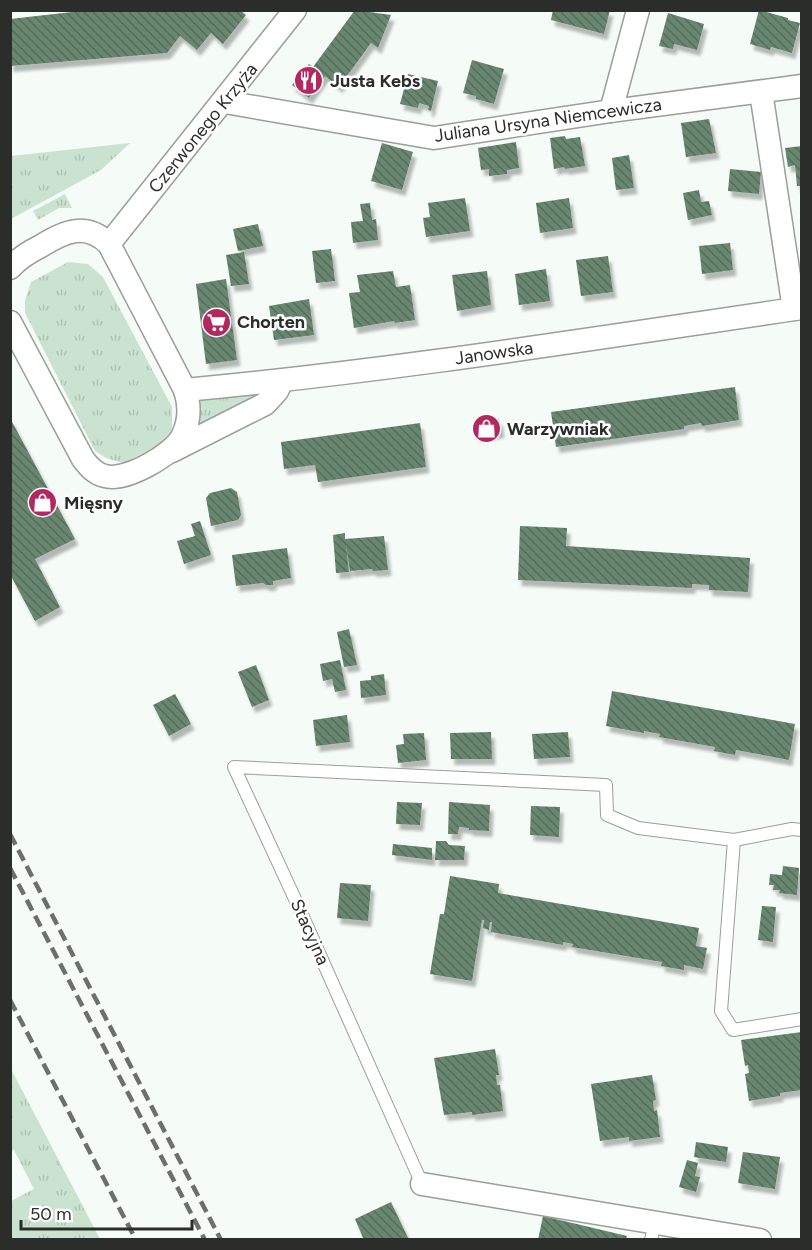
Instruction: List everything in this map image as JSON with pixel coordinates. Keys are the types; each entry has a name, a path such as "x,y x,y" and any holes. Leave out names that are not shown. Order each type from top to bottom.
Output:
{"street":[{"name":"Czerwonego Krzyża","path":"109,244 225,102 296,10"},
{"path":"611,111 638,10"},
{"name":"Juliana Ursyna Niemcewicza","path":"225,102 434,138 611,111 801,86"},
{"path":"761,92 798,308"},
{"path":"10,268 26,254 65,233 91,232 102,237 109,244 185,390 188,401 187,424 177,445 168,453"},
{"name":"Janowska","path":"185,390 282,381 453,360 798,308"},
{"path":"10,322 88,466 103,476 121,476 258,408 271,399 282,381"},
{"name":"Stacyjna","path":"422,1184 653,1231 760,1239"}],"lane":[{"name":"Stacyjna","path":"422,1184 234,767 606,785 607,815 638,828 734,840"},
{"path":"801,830 792,829 734,840 721,1011 733,1030 801,1019"}],"green space":[{"path":"130,143 101,170 11,219 11,156"},
{"path":"65,194 72,208 59,208 38,220 33,211"},
{"path":"68,262 88,264 103,277 172,407 172,430 161,444 123,463 106,458 95,451 25,313 25,300 31,282"},
{"path":"256,395 196,428 196,399"},
{"path":"11,1069 100,1239 11,1239 11,1201 34,1189 14,1150 11,1151"}],"building":[{"path":"90,10 240,10 246,15 223,44 211,33 197,50 180,36 167,53 10,66 10,19"},
{"path":"355,10 391,15 378,48 371,43 339,87 325,76 309,98 292,85 309,64 313,67"},
{"path":"553,10 610,10 604,34 551,20"},
{"path":"759,10 800,23 792,53 750,44"},
{"path":"668,13 704,24 697,50 674,44 673,49 659,46"},
{"path":"472,60 504,69 494,104 463,93"},
{"path":"408,74 438,81 431,111 428,110 429,106 419,103 418,108 400,104"},
{"path":"709,119 716,153 686,157 681,123"},
{"path":"565,136 566,139 580,137 585,166 554,169 550,138"},
{"path":"516,142 519,168 507,170 507,174 489,176 489,169 481,170 478,148"},
{"path":"382,143 413,152 402,190 371,181"},
{"path":"802,146 802,186 797,186 795,165 788,167 785,148"},
{"path":"629,155 634,188 616,190 612,158"},
{"path":"730,169 761,172 759,194 728,191"},
{"path":"699,190 701,202 709,201 712,215 688,220 683,193"},
{"path":"465,198 470,231 426,237 423,218 430,217 428,203"},
{"path":"569,198 573,228 540,233 536,203"},
{"path":"370,203 372,220 376,219 378,240 353,243 351,222 363,221 360,204"},
{"path":"258,224 263,246 238,251 233,229"},
{"path":"730,243 733,270 702,274 699,246"},
{"path":"331,249 335,281 316,283 312,251"},
{"path":"244,252 249,284 231,286 226,255"},
{"path":"608,256 613,292 581,296 576,260"},
{"path":"546,269 550,301 519,305 515,274"},
{"path":"393,271 396,287 410,285 415,320 354,328 349,293 360,292 357,275"},
{"path":"487,271 491,305 457,311 452,275"},
{"name":"Chorten","path":"226,279 237,360 206,364 196,284"},
{"path":"309,299 314,335 274,340 269,306"},
{"path":"735,387 739,420 702,426 701,423 684,426 684,429 556,447 551,412"},
{"path":"10,418 75,539 35,559 60,607 35,621 10,574"},
{"path":"499,419 501,432 476,436 474,423"},
{"path":"420,423 426,467 318,482 315,465 284,469 281,442"},
{"path":"231,488 237,492 241,515 238,520 211,526 206,498 210,493"},
{"path":"200,521 211,555 184,564 177,541 195,536 191,524"},
{"path":"520,526 567,528 566,546 750,558 748,592 709,590 709,585 692,584 692,588 518,580"},
{"path":"345,533 345,539 384,536 388,570 350,571 346,544 349,572 336,573 333,535"},
{"path":"287,548 291,578 273,581 273,585 263,583 236,586 232,555"},
{"path":"349,629 357,665 344,667 337,632"},
{"path":"340,660 346,690 335,692 332,679 323,681 320,664"},
{"path":"256,665 269,700 252,707 238,672"},
{"path":"384,674 386,695 361,698 360,681 371,680 371,676"},
{"path":"612,691 795,724 789,760 736,750 735,755 714,751 715,747 659,737 660,734 606,726"},
{"path":"175,694 191,724 169,736 153,705"},
{"path":"347,715 350,742 316,746 313,720"},
{"path":"491,732 492,759 451,759 450,733"},
{"path":"568,732 570,757 534,759 532,734"},
{"path":"424,733 426,760 398,763 396,745 404,744 403,734"},
{"path":"397,802 422,803 420,825 396,824"},
{"path":"449,802 490,805 489,831 459,827 458,834 448,834"},
{"path":"531,806 560,807 559,837 530,835"},
{"path":"436,841 465,846 464,860 435,860"},
{"path":"393,844 432,848 432,860 392,855"},
{"path":"783,866 799,868 797,895 779,893 780,890 773,890 774,885 769,885 770,874 782,875"},
{"path":"450,876 499,884 498,893 699,928 696,946 707,948 703,969 684,965 684,970 661,966 662,962 572,947 573,944 563,942 563,945 491,932 492,922 490,922 489,930 483,928 484,920 482,920 472,981 430,974 440,914 444,914"},
{"path":"340,883 371,885 368,921 337,918"},
{"path":"762,906 776,907 773,942 758,940"},
{"path":"802,1032 802,1090 749,1101 745,1074 749,1073 748,1065 745,1066 741,1040"},
{"path":"495,1049 499,1075 496,1075 497,1085 500,1085 503,1111 472,1115 472,1112 444,1115 434,1058"},
{"path":"652,1075 656,1100 653,1101 654,1111 657,1110 660,1137 629,1141 629,1137 600,1141 591,1084"},
{"path":"696,1142 728,1147 726,1162 694,1157"},
{"path":"743,1152 780,1157 775,1189 738,1183"},
{"path":"687,1160 698,1163 695,1176 700,1177 696,1192 679,1187"},
{"path":"391,1202 409,1240 364,1240 355,1219"},
{"path":"543,1216 627,1236 626,1240 538,1240"}],"railway":[{"path":"10,834 221,1240"},
{"path":"10,868 205,1240"},
{"path":"10,1000 136,1240"}],"place":[{"name":"Justa Kebs","path":"309,81"},
{"name":"Chorten","path":"216,322"},
{"name":"Warzywniak","path":"486,429"},
{"name":"Mięsny","path":"43,503"}]}
